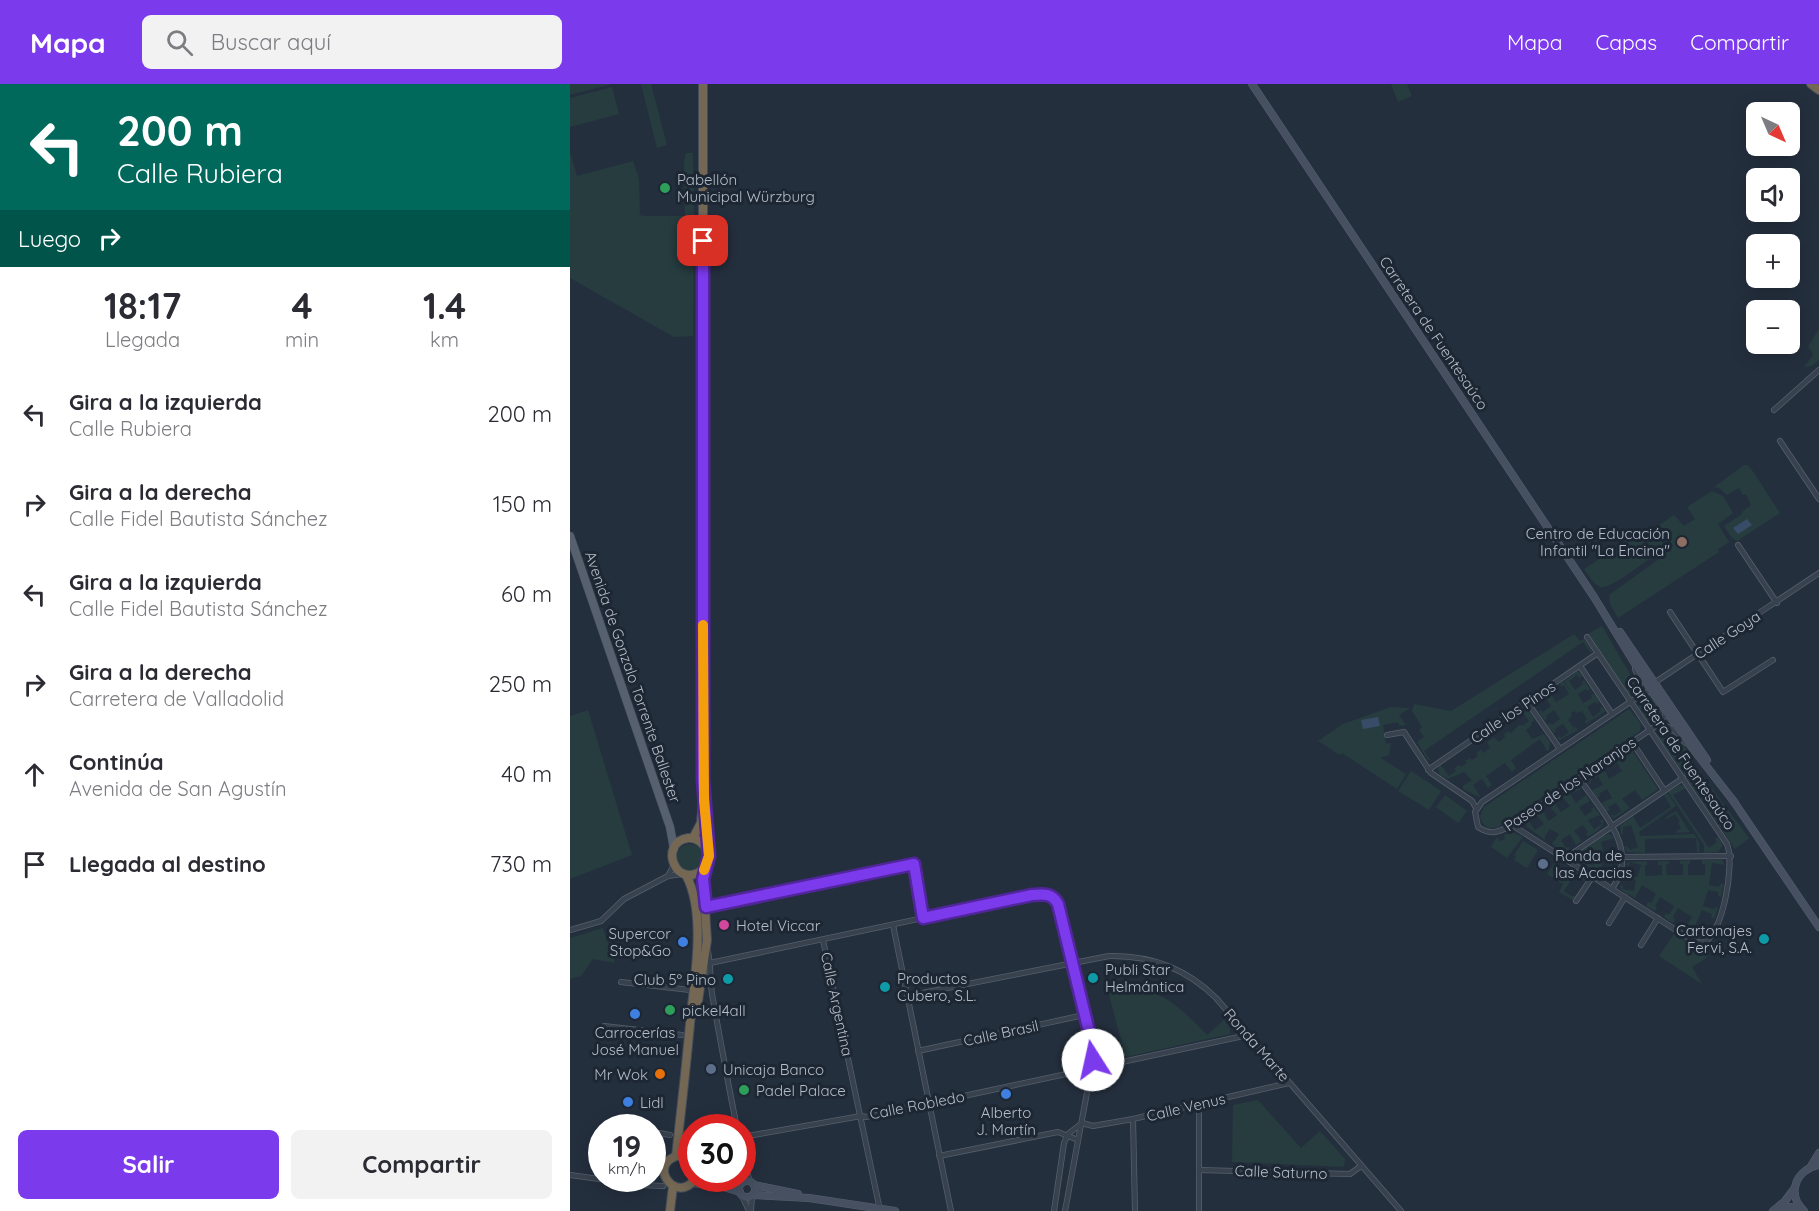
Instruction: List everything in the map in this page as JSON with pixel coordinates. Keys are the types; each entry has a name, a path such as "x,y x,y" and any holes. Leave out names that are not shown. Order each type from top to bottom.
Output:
{"highway":[{"path":"685,874 693,875 708,863 704,800 703,84"},
{"path":"1811,84 1819,90"},
{"path":"670,1211 664,1168 668,1160 676,1156 697,938 695,902 691,884 672,860 674,849 688,839 701,824 704,800"},
{"path":"688,839 704,844 707,850"},
{"path":"686,1067 706,946 704,868"},
{"path":"668,1186 678,1188"}],"main road":[{"name":"Carretera de Fuentesaúco","path":"1252,84 1653,686"},
{"name":"Avenida de Gonzalo Torrente Ballester","path":"570,536 670,827 674,849"},
{"name":"Carretera de Fuentesaúco","path":"1594,597 1629,656 1653,686"},
{"path":"1653,686 1669,710"},
{"name":"Carretera de Fuentesaúco","path":"1669,710 1686,729 1819,927"},
{"name":"Carretera de Fuentesaúco","path":"1669,710 1693,749 1735,803"},
{"name":"Avenida de Gonzalo Torrente Ballester","path":"670,827 688,839"},
{"path":"1774,1211 1785,1201 1800,1175 1811,1166 1819,1153"},
{"path":"1811,1166 1819,1165"},
{"path":"756,1185 809,1198 895,1211"},
{"path":"1794,1189 1797,1202 1802,1209"},
{"path":"736,1192 747,1197 752,1195 809,1198"},
{"path":"1774,1211 1789,1207 1802,1209"}],"street":[{"path":"1774,410 1819,370"},
{"path":"1780,441 1819,499"},
{"name":"Calle Goya","path":"1653,686 1777,603 1738,544"},
{"path":"1777,603 1819,573"},
{"path":"1670,612 1723,692 1773,660"},
{"name":"Carretera de Fuentesaúco","path":"1587,637 1723,837 1731,856"},
{"name":"Calle los Pinos","path":"1428,770 1598,653"},
{"path":"1629,656 1640,682 1641,689 1636,698"},
{"path":"1580,666 1612,714"},
{"path":"1387,735 1404,732 1428,770 1472,801 1476,808 1653,686"},
{"path":"1527,702 1560,750"},
{"name":"Paseo de los Naranjos","path":"1476,808 1478,827 1485,832 1495,833 1512,825 1657,725 1669,710"},
{"path":"1657,725 1667,725 1675,729 1693,749"},
{"path":"1632,742 1664,790"},
{"path":"1579,778 1612,826 1623,857 1617,880 1612,889"},
{"path":"1567,860 1573,853 1683,778"},
{"path":"1512,825 1693,941 1707,942 1712,937 1730,879 1731,856 1623,857"},
{"path":"706,907 914,864 923,918"},
{"path":"668,876 674,865"},
{"path":"570,930 601,921 624,899 668,876 685,874"},
{"path":"1576,901 1593,876"},
{"path":"710,963 1032,895 1044,894 1053,897 1058,904 1093,1048 1082,1123 1065,1211"},
{"path":"1609,923 1625,897"},
{"path":"1641,945 1658,918"},
{"path":"893,925 951,1211"},
{"name":"Calle Argentina","path":"823,940 880,1210"},
{"path":"706,946 710,963 710,982 734,1114"},
{"name":"Ronda Marte","path":"907,996 1109,956 1125,955 1158,961 1179,969 1206,988 1401,1211"},
{"path":"621,982 690,990"},
{"name":"Calle Brasil","path":"918,1052 1084,1015"},
{"path":"604,1026 682,1035"},
{"name":"Calle Robledo","path":"756,1135 866,1117 1248,1035"},
{"name":"Calle Venus","path":"1082,1123 1093,1126 1133,1119 1289,1083"},
{"path":"1199,1104 1199,1211"},
{"path":"1133,1119 1135,1211"},
{"path":"1054,1211 1064,1143 1068,1134 1082,1123"},
{"path":"939,1156 1058,1132 1068,1134 1078,1140"},
{"path":"666,1134 670,1134"},
{"name":"Calle Saturno","path":"1199,1170 1350,1174 1361,1167"},
{"path":"570,1175 642,1185 668,1186"},
{"path":"741,1194 750,1211"},
{"path":"750,1211 752,1195"}],"green space":[{"path":"570,84 612,84 570,95"},
{"path":"641,84 651,84 667,145 657,148"},
{"path":"1391,84 1407,84 1412,96 1398,102"},
{"path":"612,87 619,114 570,127 570,98"},
{"path":"570,152 577,176 633,161 639,179 640,215 644,216 685,216 684,161 686,153 693,153 694,234 685,234 685,238 694,238 693,336 674,337 570,278"},
{"path":"1819,329 1819,360 1812,366 1804,367 1813,355 1808,346"},
{"path":"1744,465 1748,465 1752,470 1780,513 1737,541 1732,538 1724,526 1751,505 1746,494 1743,495 1739,488 1727,495 1714,487"},
{"path":"1712,491 1723,496 1733,513 1718,524 1729,542 1718,549 1719,552 1618,618 1610,604 1609,595 1659,559 1649,544 1649,532 1674,515 1684,526 1695,519 1687,507"},
{"path":"1644,529 1643,540 1651,558 1611,585 1600,587 1596,584 1584,569"},
{"path":"1602,626 1638,688 1635,692 1627,691 1588,634"},
{"path":"1574,634 1580,641 1584,639 1591,653 1583,642 1424,751 1431,761 1427,759 1417,742 1424,737 1419,730 1422,727 1412,711 1414,704 1451,711"},
{"path":"1578,671 1582,676 1579,678 1577,675 1569,681 1575,690 1583,684 1584,680 1590,689 1578,694 1583,703 1592,698 1591,695 1594,694 1600,702 1587,707 1593,717 1601,711 1602,707 1606,711 1586,724 1587,719 1582,711 1571,713 1572,716 1568,720 1578,730 1560,740 1557,738 1559,736 1561,738 1569,732 1563,724 1555,729 1554,733 1547,725 1550,723 1552,725 1560,719 1554,710 1544,720 1539,712 1551,706 1545,697 1537,702 1536,707 1535,702 1551,690 1556,702 1569,694 1564,685 1561,687 1560,684 1563,681 1572,693 1564,681"},
{"path":"1649,693 1664,714 1653,721 1646,720 1638,707 1639,700"},
{"path":"1391,707 1410,708 1399,715 1406,725 1399,726 1398,722 1383,725 1386,744 1391,743 1389,755 1381,758 1406,774 1397,789 1342,753 1340,755 1318,741 1343,724"},
{"path":"1629,709 1641,724 1640,731 1498,827 1491,828 1484,825 1480,816 1484,807"},
{"path":"588,710 632,855 570,879 570,716"},
{"path":"1521,710 1528,710 1535,720 1526,730 1532,739 1544,734 1550,742 1549,750 1547,751 1540,739 1511,760 1516,768 1512,772 1505,763 1486,776 1492,785 1488,788 1482,779 1473,785 1479,797 1463,789 1463,786 1472,780 1464,772 1448,779 1440,775 1439,766 1441,765 1449,776 1456,771 1454,768 1459,765 1461,767 1467,763 1465,761 1478,756 1476,753 1481,750 1483,753 1490,748 1487,742 1494,737 1499,742 1508,731 1511,733 1520,724 1522,726 1529,721"},
{"path":"1662,728 1674,735 1693,755 1690,759 1749,838 1735,849 1658,737 1659,730"},
{"path":"1631,749 1658,789 1642,800 1635,790 1622,799 1630,808 1614,818 1610,816 1621,811 1616,803 1608,807 1610,810 1606,812 1601,803 1612,798 1607,789 1597,798 1592,790 1603,785 1598,776 1590,781 1589,785 1588,781 1604,769 1609,779 1622,771 1617,763 1615,765 1613,762"},
{"path":"1411,771 1441,791 1429,810 1398,791"},
{"path":"1682,785 1686,788 1673,795 1709,848 1717,842 1715,839 1718,837 1723,845 1718,852 1704,853 1704,845 1668,792"},
{"path":"1577,787 1582,789 1570,794 1576,803 1586,795 1590,801 1579,807 1585,816 1594,807 1600,815 1588,820 1594,829 1602,824 1600,821 1603,819 1603,822 1602,825 1599,830 1588,837 1586,834 1588,832 1583,825 1574,831 1582,841 1576,845 1570,834 1561,840 1566,848 1570,849 1564,852 1552,844 1559,834 1550,829 1545,840 1527,827 1526,822 1530,819 1535,830 1544,824 1536,815 1543,810 1548,821 1557,815 1549,806 1556,801 1561,812 1570,806 1562,797"},
{"path":"1667,793 1676,806 1639,832 1640,836 1694,834 1699,843 1699,852 1697,852 1696,838 1645,839 1645,853 1627,852 1624,847 1627,846 1630,850 1638,847 1631,825 1623,827 1621,835 1620,826 1633,816 1640,828 1671,807 1664,795"},
{"path":"1445,795 1467,811 1458,823 1436,807"},
{"path":"1676,811 1690,832 1674,833 1681,828 1678,823 1680,821 1675,814 1665,818"},
{"path":"1512,832 1523,837 1507,858 1491,847 1497,837 1500,841 1505,839 1504,835"},
{"path":"1609,834 1614,838 1601,842 1604,856 1617,852 1618,862 1603,858 1601,872 1615,874 1611,880 1578,860 1585,860 1585,864 1594,865 1594,849 1584,851 1584,855 1577,855"},
{"path":"1523,841 1538,850 1527,868 1514,860 1516,857 1514,855"},
{"path":"690,844 699,848 703,857 699,866 690,870 681,866 677,857 681,848"},
{"path":"1557,859 1560,861 1559,864 1556,863 1552,870 1565,878 1570,867 1586,878 1584,881 1575,874 1564,891 1575,896 1573,900 1559,892 1563,884 1547,874"},
{"path":"1690,860 1688,875 1705,875 1705,864 1702,864 1702,860 1722,860 1725,865 1712,863 1709,885 1719,887 1720,884 1724,884 1721,897 1718,896 1718,892 1708,890 1703,906 1718,908 1714,919 1711,917 1712,914 1702,910 1693,930 1702,935 1704,932 1708,934 1702,939 1682,929 1684,925 1687,926 1692,917 1678,908 1673,917 1675,919 1673,923 1664,917 1666,913 1669,915 1674,906 1660,897 1655,911 1646,906 1648,902 1651,903 1656,894 1642,885 1635,898 1622,891 1620,885 1623,889 1634,891 1636,880 1626,877 1625,881 1621,880 1624,870 1628,871 1627,874 1637,877 1641,865 1630,862 1629,866 1625,865 1628,862 1647,861 1645,876 1662,875 1662,865 1658,865 1658,861 1669,861 1666,865 1667,875 1683,875 1683,864 1680,864 1680,861"},
{"path":"603,928 615,963 593,959 581,976 570,979 570,938"},
{"path":"1674,934 1693,946 1704,948 1708,957 1692,967 1702,984 1659,956"},
{"path":"1107,988 1146,990 1168,1000 1207,1035 1224,1020 1230,1028 1230,1034 1103,1062 1100,1054 1123,1047"},
{"path":"1258,1100 1301,1148 1320,1131 1345,1159 1344,1167 1232,1162 1233,1105"}],"water":[{"path":"1747,519 1752,525 1738,534 1733,528"},
{"path":"1378,717 1380,726 1363,729 1361,720"}],"slow traffic":[{"path":"703,625 704,800 709,856 704,870"}],"place":[{"name":"Pabellón Municipal Würzburg","path":"665,188"},
{"name":"Centro de Educación Infantil \"La Encina\"","path":"1682,542"},
{"name":"Ronda de las Acacias","path":"1543,864"},
{"name":"Hotel Viccar","path":"724,925"},
{"name":"Cartonajes Fervi, S.A.","path":"1764,939"},
{"name":"Supercor Stop&Go","path":"683,942"},
{"name":"Publi Star Helmántica","path":"1093,978"},
{"name":"Club 5º Pino","path":"728,979"},
{"name":"Productos Cubero, S.L.","path":"885,987"},
{"name":"pickel4all","path":"670,1010"},
{"name":"Carrocerías José Manuel","path":"635,1014"},
{"name":"Unicaja Banco","path":"711,1069"},
{"name":"Mr Wok","path":"660,1074"},
{"name":"Padel Palace","path":"744,1090"},
{"name":"Alberto J. Martín","path":"1006,1094"},
{"name":"Lidl","path":"628,1102"}],"route":[{"path":"703,241 703,780 709,856 704,868 703,879 706,907 914,864 923,918 1032,895 1048,895 1053,897 1058,904 1093,1048 1093,1060"}]}
